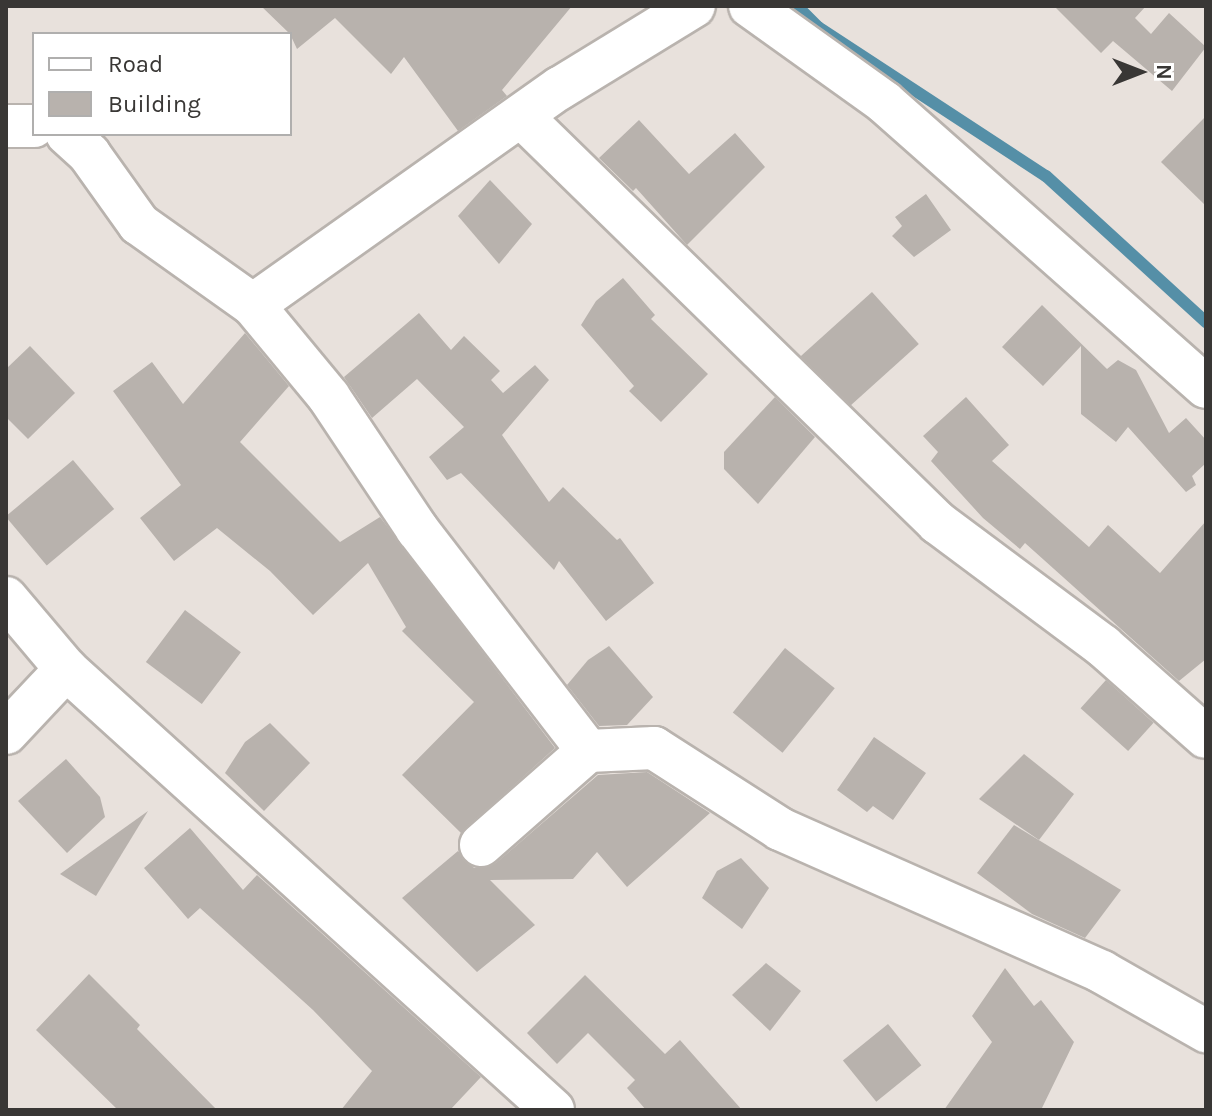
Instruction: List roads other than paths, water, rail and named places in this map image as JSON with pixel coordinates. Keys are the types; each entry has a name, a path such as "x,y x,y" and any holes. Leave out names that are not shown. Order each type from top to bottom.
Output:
{"street":[{"path":"253,305 521,116 694,6"},
{"path":"750,6 884,102 1206,387"},
{"path":"521,116 938,523 1103,646 1206,737"},
{"path":"6,126 32,126"},
{"path":"69,136 89,154 139,224 253,305 329,397 417,529 588,751"},
{"path":"6,598 66,669 553,1110"},
{"path":"6,733 66,669"},
{"path":"481,845 588,751 654,748 780,829 1102,972 1206,1031"}],"waterway":[{"path":"797,6 818,27 1046,176 1206,322"}]}
